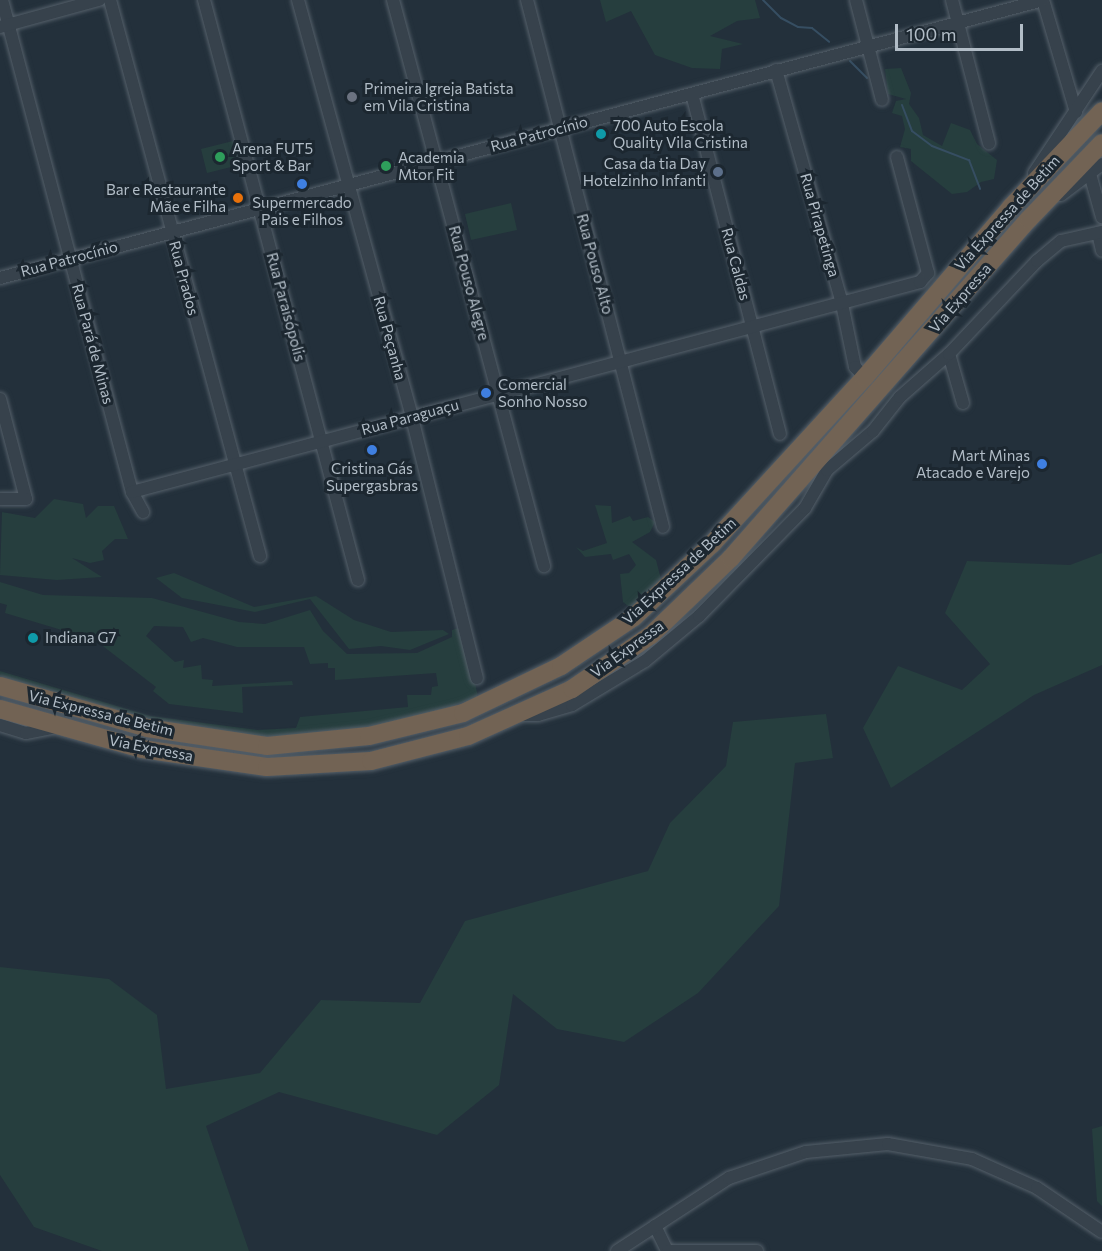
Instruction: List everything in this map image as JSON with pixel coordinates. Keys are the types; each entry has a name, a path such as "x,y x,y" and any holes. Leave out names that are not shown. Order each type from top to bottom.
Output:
{"highway":[{"name":"Via Expressa de Betim","path":"0,686 147,728 267,746 369,736 464,713 561,666 634,617 712,544 865,377 1011,207 1102,111"},
{"name":"Via Expressa","path":"0,709 142,749 267,767 371,761 468,735 572,688 651,635 730,558 1029,219 1102,143"}],"street":[{"name":"Rua Pará de Minas","path":"2,0 4,26 132,492 143,512"},
{"path":"4,26 99,0"},
{"name":"Rua Prados","path":"110,0 260,556"},
{"name":"Rua Paraisópolis","path":"204,0 358,580"},
{"name":"Rua Peçanha","path":"297,0 412,418 477,678"},
{"name":"Rua Pouso Alegre","path":"393,0 544,566"},
{"name":"Rua Pouso Alto","path":"527,0 663,527"},
{"path":"856,0 882,100"},
{"path":"952,0 989,143"},
{"path":"1043,0 1076,112"},
{"name":"Rua Patrocínio","path":"0,278 347,184 437,162 559,127 692,94 776,70 869,49 1043,0"},
{"name":"Rua Pirapetinga","path":"776,70 843,304 855,367 865,377"},
{"path":"1011,207 1102,71"},
{"name":"Rua Caldas","path":"692,94 780,434"},
{"name":"Rua Paraguaçu","path":"132,492 920,282 928,273 897,157"},
{"path":"1029,219 1102,164"},
{"path":"1090,174 1102,217"},
{"path":"515,714 557,711 645,661 699,616 777,540 805,508 827,470 873,431 904,393 949,354 1037,261 1061,242 1100,233 1102,251"},
{"path":"949,354 963,403"},
{"path":"0,399 26,499 0,499"},
{"path":"805,508 816,461"},
{"path":"0,725 26,733 59,726"},
{"path":"616,1251 729,1178 806,1152 888,1144 972,1159 1037,1188 1102,1232"},
{"path":"655,1226 667,1251 757,1251"}],"green space":[{"path":"600,0 755,0 760,18 737,21 710,36 743,44 722,49 720,69 692,68 655,55 631,11 606,22"},
{"path":"901,68 911,93 909,104 919,118 923,135 942,146 951,123 970,130 977,144 997,160 994,179 981,182 967,192 952,194 911,161 911,149 900,147 905,129 902,116 892,113 896,101 906,99 888,94 885,69"},
{"name":"Arena FUT5 Sport & Bar","path":"233,141 239,165 207,173 201,149"},
{"path":"511,203 517,230 471,240 465,214"},
{"path":"54,499 83,504 86,518 98,506 114,506 128,539 115,539 102,551 104,560 90,563 72,558 102,577 57,580 0,575 2,512 35,518"},
{"path":"595,505 611,506 612,523 630,516 633,521 648,517 655,522 650,532 632,542 656,560 662,583 631,608 623,602 620,574 629,573 636,565 629,554 613,560 611,554 585,557 576,547 583,551 607,543"},
{"path":"1102,553 1102,665 1034,695 891,788 863,728 898,666 962,690 990,664 945,613 967,561 1070,565"},
{"path":"174,573 254,607 316,596 354,620 391,632 443,630 449,634 410,650 381,646 349,649 310,599 255,612 182,598 156,578"},
{"path":"0,582 43,595 152,598 239,622 265,624 310,610 323,631 347,654 417,653 452,637 452,630 463,627 478,697 399,725 254,738 141,719 0,676 0,671 150,716 257,730 296,728 300,717 408,707 407,695 431,695 432,687 438,686 436,673 335,680 335,668 328,668 328,663 310,664 304,647 237,647 203,638 191,642 183,627 154,626 146,636 175,662 184,660 183,668 201,665 202,679 213,680 212,686 292,681 293,685 242,687 243,713 169,704 153,691 156,687 95,640 5,613 7,605 0,603"},
{"path":"826,714 833,758 795,763 779,906 698,993 624,1042 557,1029 513,994 499,1085 437,1135 279,1092 206,1126 249,1251 102,1251 34,1227 0,1175 0,967 109,979 157,1015 166,1089 260,1073 321,1000 420,1003 465,921 648,871 670,823 726,766 733,722"},
{"path":"1102,1126 1102,1206 1097,1201 1092,1129"}],"waterway":[{"path":"763,0 781,18 798,27 812,28 829,42"},
{"path":"850,61 867,78"},
{"path":"902,105 912,131 932,146 969,160 980,189"}],"place":[{"name":"Primeira Igreja Batista em Vila Cristina","path":"352,97"},
{"name":"700 Auto Escola Quality Vila Cristina","path":"601,134"},
{"name":"Arena FUT5 Sport & Bar","path":"220,157"},
{"name":"Academia Mtor Fit","path":"386,166"},
{"name":"Casa da tia Day Hotelzinho Infanti","path":"718,172"},
{"name":"Supermercado Pais e Filhos","path":"302,184"},
{"name":"Bar e Restaurante Mãe e Filha","path":"238,198"},
{"name":"Comercial Sonho Nosso","path":"486,393"},
{"name":"Cristina Gás Supergasbras","path":"372,450"},
{"name":"Mart Minas Atacado e Varejo","path":"1042,464"},
{"name":"Indiana G7","path":"33,638"}]}
